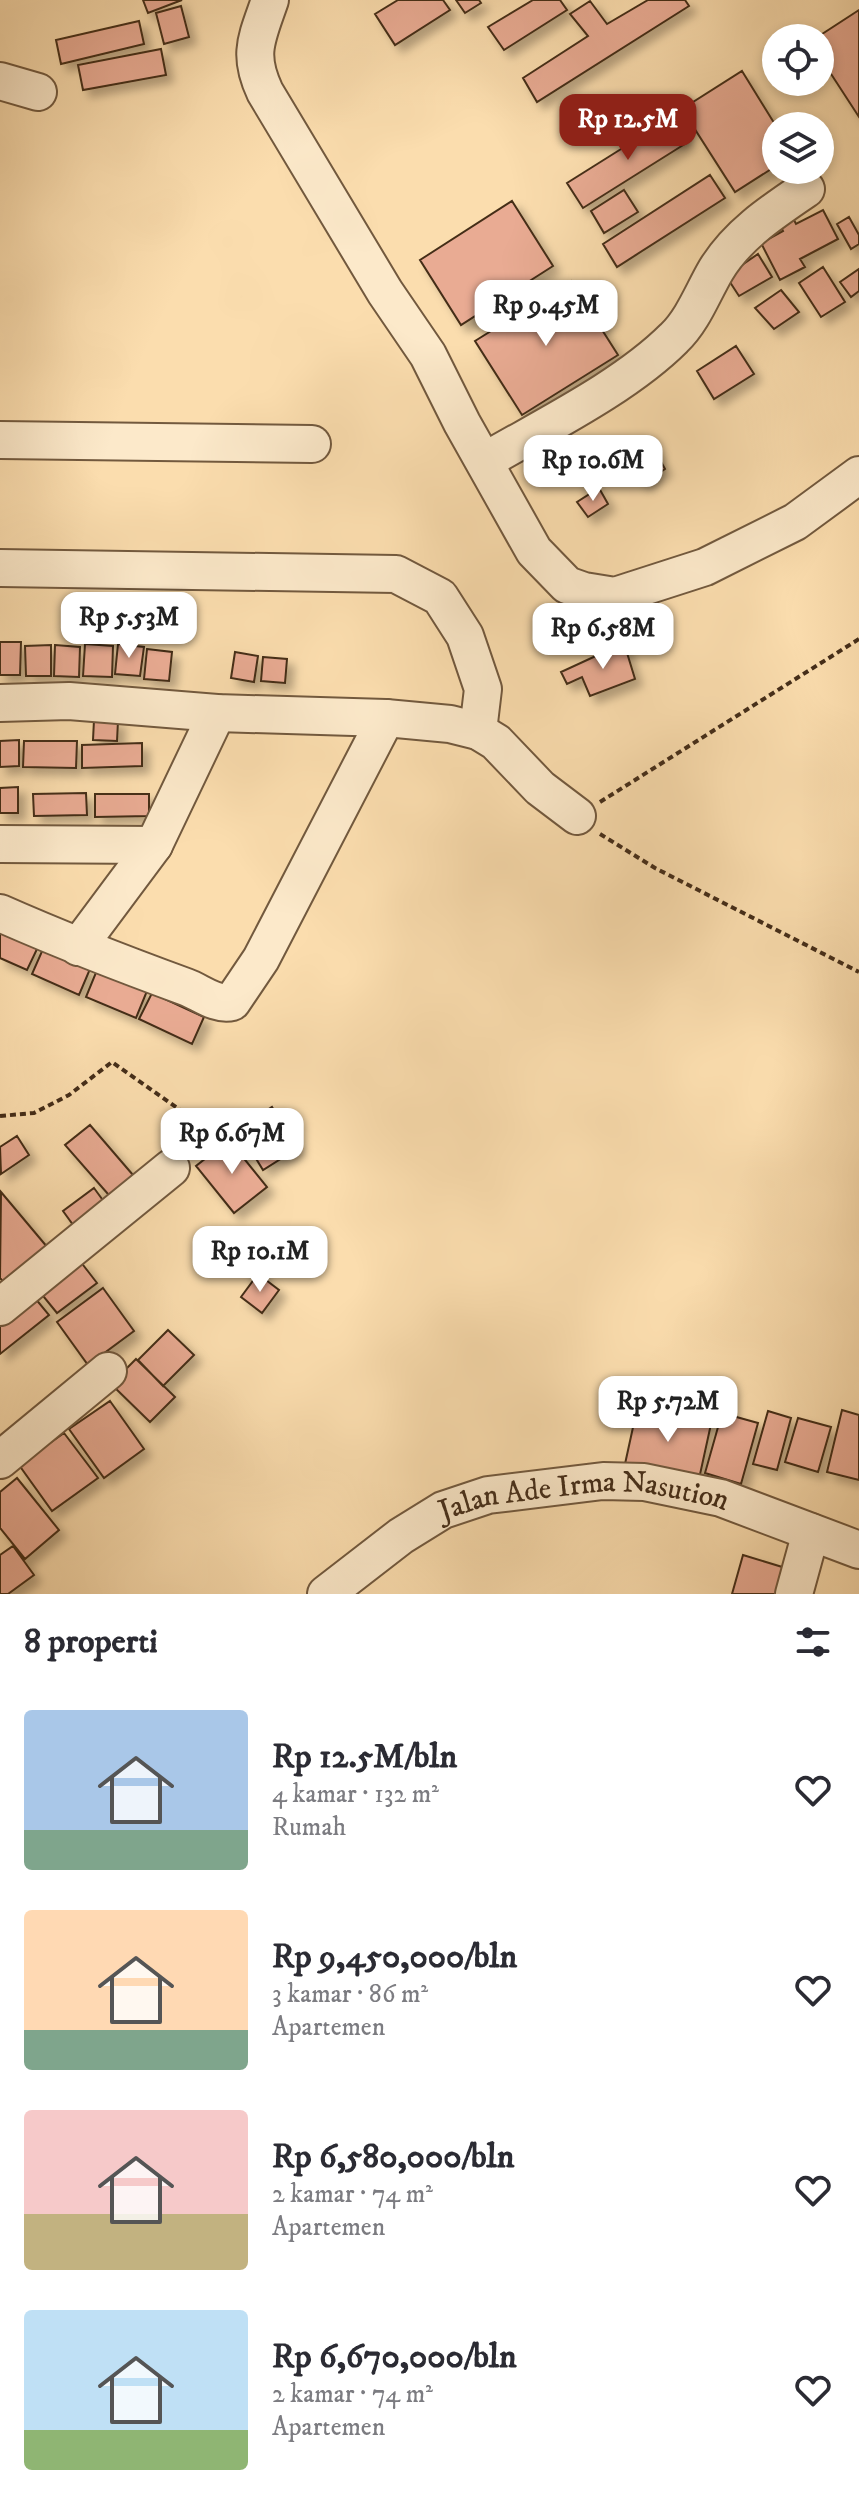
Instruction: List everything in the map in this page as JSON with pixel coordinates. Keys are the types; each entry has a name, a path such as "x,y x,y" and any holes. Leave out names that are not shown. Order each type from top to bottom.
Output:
{"street":[{"path":"270,0 256,43 255,70 260,81 385,292 428,355 462,423 534,551 567,585 615,596 705,567 795,522 859,475"},
{"path":"0,81 38,92"},
{"path":"485,461 607,389 660,350 676,336 717,268 743,237 760,220 806,189"},
{"path":"0,440 312,444"},
{"path":"0,568 396,574 440,597 465,636 483,689 478,731"},
{"path":"0,703 69,701 217,713 386,718 450,724 478,731 496,742 540,788 577,816"},
{"path":"78,947 154,845 217,713"},
{"path":"0,913 78,947 196,990 219,1002 232,1002 261,959 386,718"},
{"path":"0,844 154,845"},
{"path":"0,1307 171,1168"},
{"path":"0,1460 108,1371"},
{"name":"Jalan Ade Irma Nasution","path":"326,1594 401,1536 443,1510 488,1495 603,1481 688,1490 721,1498 859,1550"},
{"path":"794,1594 811,1532"}],"path":[{"path":"859,639 577,816 655,868 859,972"},
{"path":"0,1116 34,1113 69,1095 112,1062 183,1112"}],"building":[{"path":"143,0 182,0 148,13"},
{"path":"398,0 443,0 450,10 395,45 375,14"},
{"path":"456,0 479,0 481,3 465,13"},
{"path":"533,0 560,0 567,10 504,50 488,27"},
{"path":"648,0 685,0 689,6 537,102 523,78 588,36 570,14 590,1 607,24"},
{"path":"181,6 189,37 164,44 156,13"},
{"path":"859,10 859,117 834,79 834,26"},
{"path":"139,21 144,44 61,64 56,40"},
{"path":"161,49 166,75 83,90 78,65"},
{"path":"742,71 767,112 762,112 762,175 735,192 682,109"},
{"path":"672,117 688,142 583,208 567,183"},
{"path":"710,175 725,198 617,267 603,244"},
{"path":"624,190 638,212 604,233 591,211"},
{"path":"512,201 553,266 461,325 420,260"},
{"path":"823,210 838,239 800,259 805,267 780,280 761,243 783,231 779,223 792,216 796,224"},
{"path":"849,217 859,235 859,244 851,249 837,224"},
{"path":"758,254 772,277 739,296 726,276"},
{"path":"823,267 845,302 821,317 799,283"},
{"path":"859,269 859,291 851,297 840,282"},
{"path":"571,281 618,355 522,415 475,341"},
{"path":"781,290 799,312 774,329 755,308"},
{"path":"736,346 754,374 714,399 697,371"},
{"path":"654,449 665,469 643,484 631,464"},
{"path":"599,488 608,504 588,517 577,502"},
{"path":"0,642 21,642 20,675 0,675"},
{"path":"624,643 635,679 590,696 582,677 567,684 561,672"},
{"path":"85,644 113,646 112,677 83,676"},
{"path":"118,644 144,647 140,676 115,674"},
{"path":"51,645 51,676 26,676 25,646"},
{"path":"55,645 80,647 79,677 54,676"},
{"path":"147,649 172,652 169,681 144,679"},
{"path":"235,652 258,656 254,682 231,678"},
{"path":"263,657 287,659 285,683 261,681"},
{"path":"94,720 118,721 117,741 93,740"},
{"path":"19,740 19,766 0,767 0,741"},
{"path":"24,741 77,741 76,768 23,767"},
{"path":"142,743 142,766 82,768 82,745"},
{"path":"18,787 18,813 0,813 0,788"},
{"path":"86,793 87,815 34,816 33,794"},
{"path":"95,794 149,794 149,816 95,817"},
{"path":"0,930 38,947 27,970 0,958"},
{"path":"43,949 90,969 79,995 32,974"},
{"path":"97,970 147,991 136,1018 86,997"},
{"path":"152,993 204,1017 192,1044 139,1019"},
{"path":"272,1107 298,1148 263,1170 238,1129"},
{"path":"90,1125 139,1182 115,1202 65,1145"},
{"path":"17,1136 29,1155 1,1174 0,1147"},
{"path":"229,1140 267,1187 234,1213 196,1166"},
{"path":"94,1188 110,1210 79,1233 63,1211"},
{"path":"1,1192 48,1248 5,1284 0,1278"},
{"path":"80,1261 97,1283 57,1313 39,1291"},
{"path":"258,1274 279,1290 262,1313 241,1297"},
{"path":"103,1288 134,1331 88,1365 57,1322"},
{"path":"30,1292 49,1315 0,1354 0,1316"},
{"path":"168,1330 194,1355 163,1386 138,1360"},
{"path":"136,1359 175,1397 150,1422 111,1384"},
{"path":"110,1401 144,1449 104,1478 69,1429"},
{"path":"637,1409 711,1424 699,1479 625,1464"},
{"path":"842,1410 859,1415 859,1480 827,1472"},
{"path":"768,1411 791,1418 777,1470 753,1464"},
{"path":"722,1413 758,1423 741,1484 705,1473"},
{"path":"798,1418 831,1427 818,1472 785,1462"},
{"path":"64,1433 98,1478 52,1511 19,1465"},
{"path":"17,1478 59,1530 25,1559 0,1528 0,1492"},
{"path":"13,1546 34,1575 8,1594 0,1594 0,1555"},
{"path":"743,1555 792,1570 784,1594 732,1594"}]}
